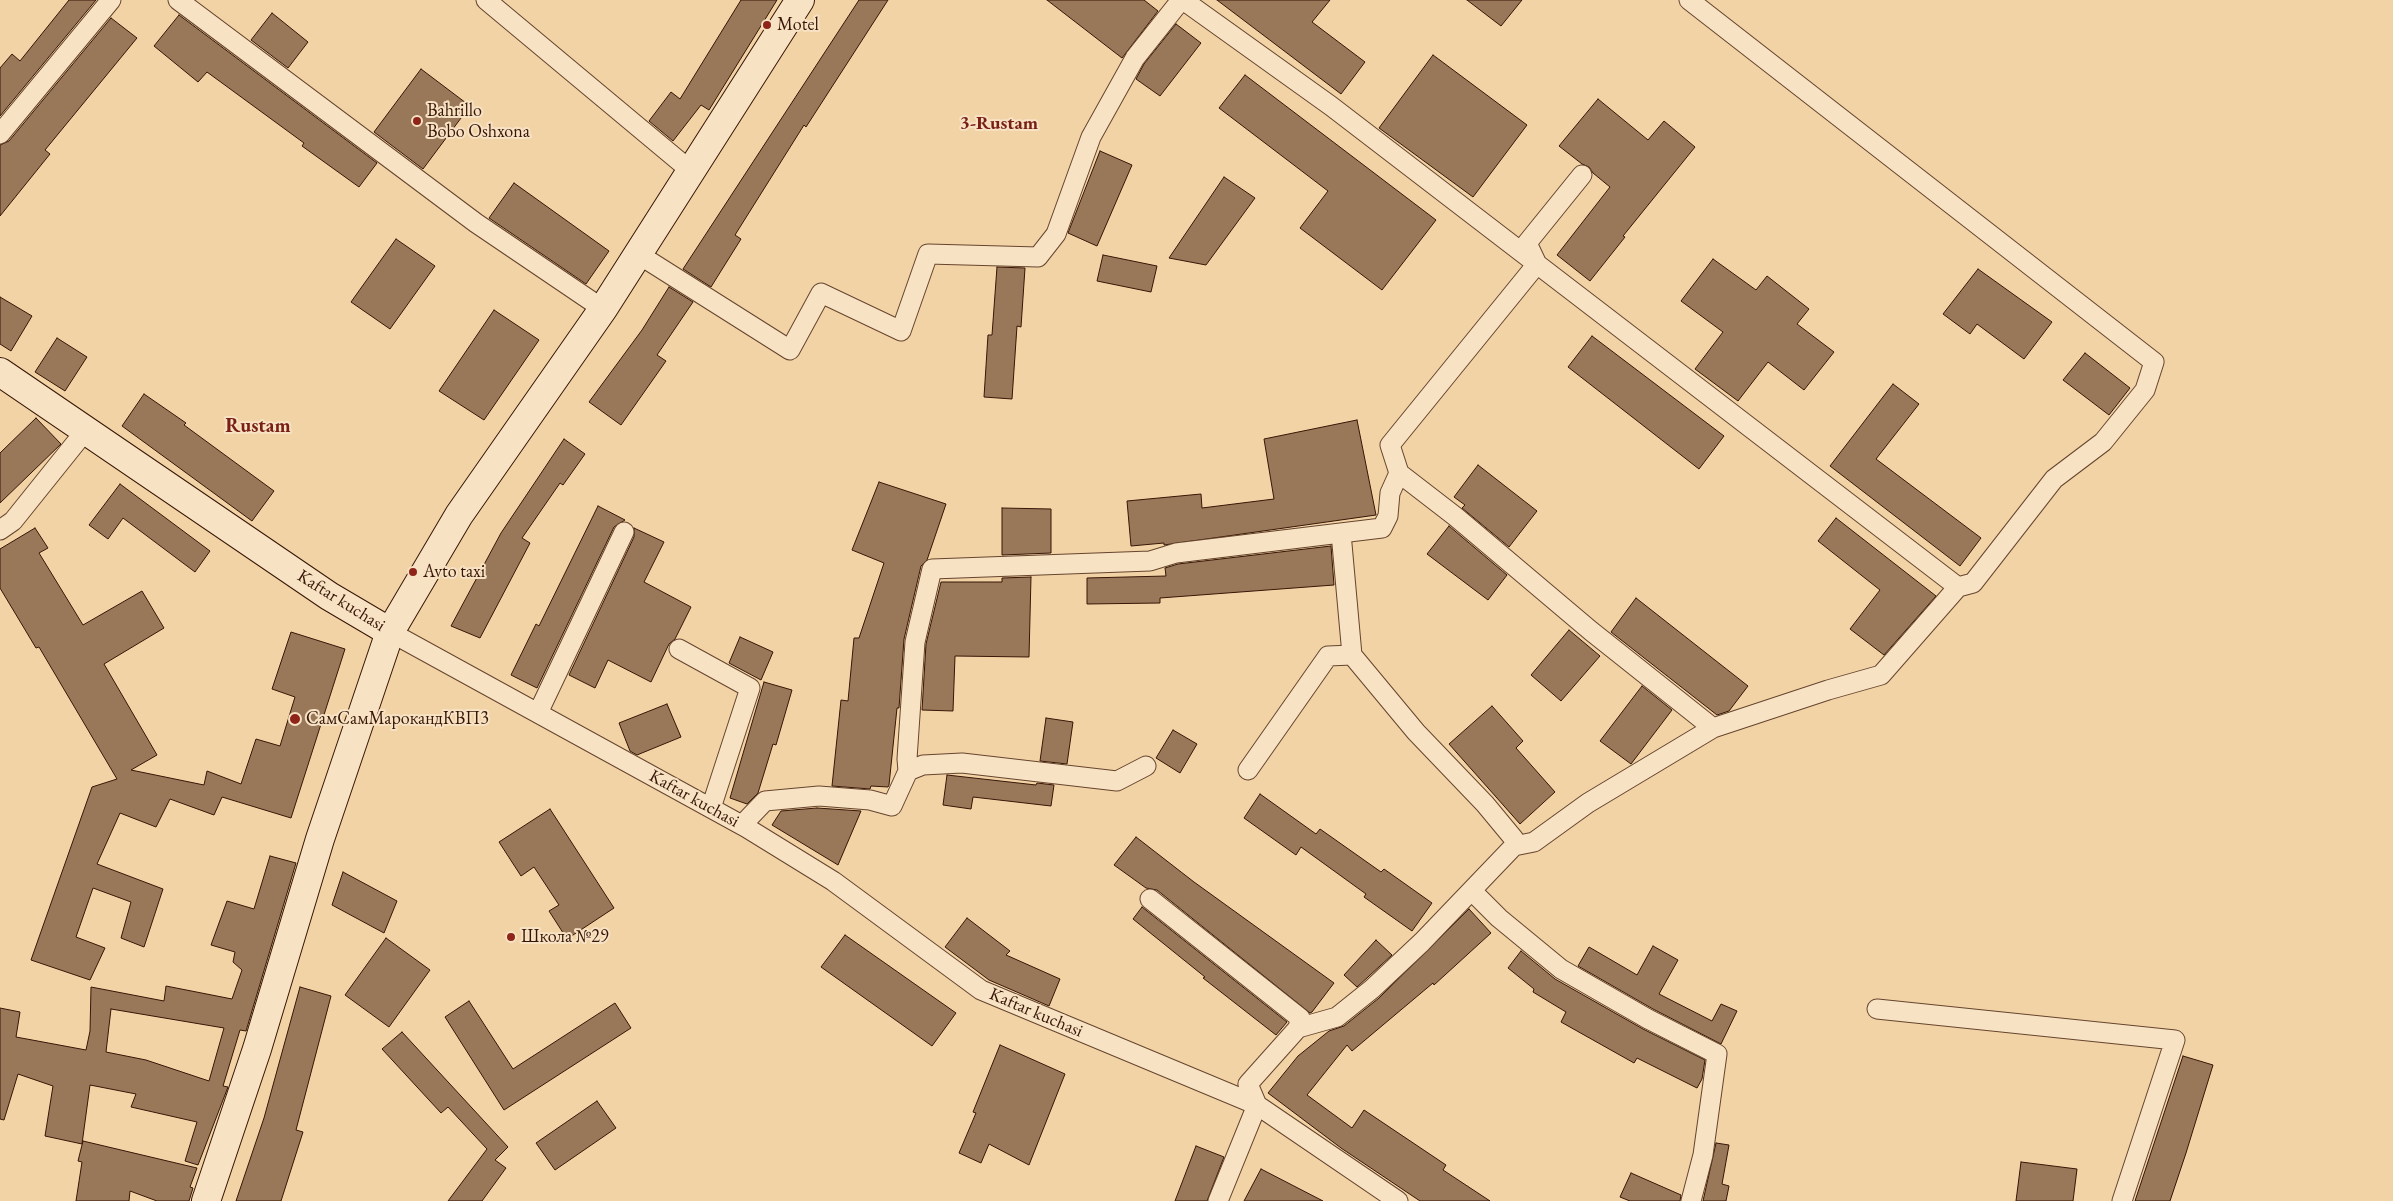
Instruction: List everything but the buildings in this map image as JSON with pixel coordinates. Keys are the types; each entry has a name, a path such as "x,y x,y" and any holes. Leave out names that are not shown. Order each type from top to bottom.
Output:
{"main road":[{"path":"206,1201 257,1049 320,839 390,632 458,515 603,309 800,0"},
{"name":"Kaftar kuchasi","path":"0,372 329,596 390,632"}],"street":[{"path":"0,134 111,0"},
{"path":"178,0 476,223 603,309"},
{"path":"486,0 691,171"},
{"path":"638,254 790,350 821,293 901,331 928,254 1038,257 1056,234 1091,138 1135,58 1182,0 1331,106 1958,587"},
{"path":"1298,1028 1337,1017 1372,989 1422,942 1514,846 1534,842 1588,803 1713,728 1828,690 1881,675 1958,587 1973,584 2054,479 2103,442 2145,390 2154,362 1689,0"},
{"path":"1537,264 1527,243 1582,176"},
{"path":"1537,264 1390,445 1399,473 1456,517 1591,631 1713,728"},
{"path":"0,530 13,522 86,430"},
{"path":"742,825 765,801 819,796 870,800 892,806 908,771 915,642 932,569 1150,561 1176,553 1382,528 1388,516 1390,493 1399,473"},
{"path":"538,714 624,532"},
{"path":"1341,533 1352,655 1416,732 1485,804 1514,838 1514,846"},
{"name":"Kaftar kuchasi","path":"390,632 742,825 833,881 981,990 1257,1105 1377,1195 1398,1201"},
{"path":"679,649 750,688 711,808"},
{"path":"1248,770 1328,656 1352,655"},
{"path":"908,771 923,765 962,763 1116,781 1146,766"},
{"path":"1472,891 1499,918 1561,969 1648,1019 1717,1054 1703,1154 1691,1201"},
{"path":"1150,899 1300,1018 1298,1028 1248,1084 1257,1105 1218,1201"},
{"path":"1877,1009 2175,1040 2122,1201"}],"place":[{"name":"Motel","path":"767,25"},
{"name":"Bahrillo Bobo Oshxona","path":"417,121"},
{"name":"Avto taxi","path":"413,572"},
{"name":"СамСамМарокандКВП3","path":"295,719"},
{"name":"Школа №29","path":"511,937"}],"district":[{"name":"3-Rustam","path":"999,124"},
{"name":"Rustam","path":"258,427"}]}
